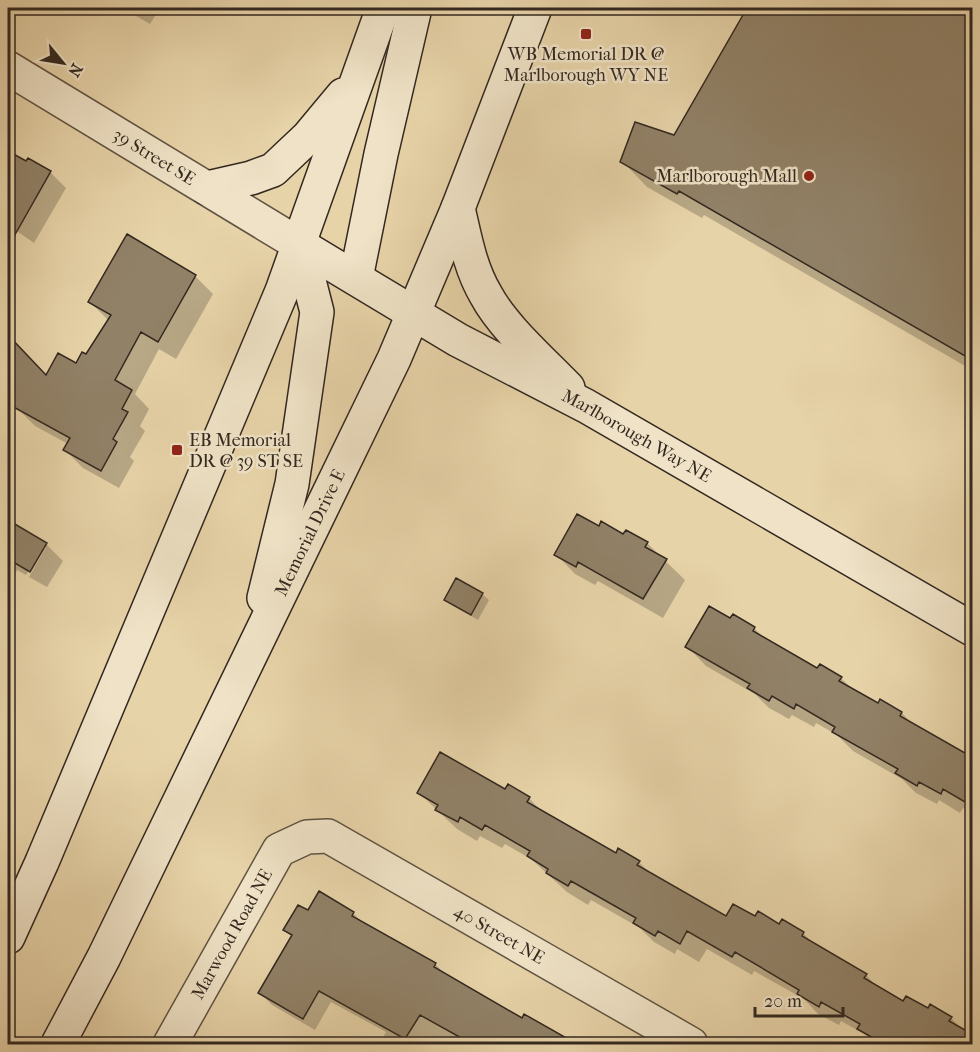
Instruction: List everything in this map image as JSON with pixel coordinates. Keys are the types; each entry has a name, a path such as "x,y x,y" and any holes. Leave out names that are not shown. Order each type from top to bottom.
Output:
{"main road":[{"path":"8,937 282,291 382,8"},
{"path":"356,278 381,154 415,8"},
{"name":"Memorial Drive E","path":"58,1044 104,957 248,664 394,359 458,208 535,8"},
{"name":"39 Street SE","path":"8,68 300,245"},
{"path":"207,189 273,170 308,137 356,80"},
{"path":"458,208 468,255 486,296 505,322 586,406"},
{"path":"248,664 292,484 317,312 300,245"},
{"name":"Marlborough Way NE","path":"300,245 458,340 586,406 972,629"},
{"name":"40 Street NE","path":"307,837 328,836 691,1044"},
{"name":"Marwood Road NE","path":"170,1044 279,850 307,837"}],"building":[{"name":"Marlborough Mall","path":"747,8 972,8 972,360 679,191 677,194 620,162 635,122 674,135"},
{"path":"8,151 26,161 28,158 51,171 8,247"},
{"path":"127,234 196,275 158,342 141,332 115,380 132,390 122,409 128,412 113,439 117,442 101,471 63,450 70,438 8,404 8,335 46,375 58,353 76,363 82,352 86,354 111,315 88,302"},
{"path":"577,514 599,526 601,521 623,534 626,530 648,542 645,547 667,559 643,599 578,562 576,567 554,555"},
{"path":"8,520 47,543 30,572 8,559"},
{"path":"456,578 483,593 471,615 444,600"},
{"path":"709,606 730,618 733,614 755,627 753,631 817,668 820,664 842,677 839,681 878,703 880,699 902,712 900,716 972,757 972,789 965,802 943,789 941,794 919,782 917,786 895,773 898,769 832,732 835,727 796,704 794,709 772,696 769,701 747,688 750,684 685,647"},
{"path":"440,752 505,789 508,784 530,797 527,802 616,853 618,848 640,861 637,865 726,916 733,904 755,916 758,911 779,924 782,919 804,932 802,936 867,974 864,978 903,1001 906,996 928,1008 930,1004 952,1017 949,1021 972,1034 972,1044 884,1044 857,1029 860,1024 821,1002 819,1007 797,994 799,990 735,952 732,957 687,931 680,944 658,931 655,936 633,923 636,918 571,881 568,886 546,873 548,869 527,856 530,851 485,825 482,830 460,817 458,822 435,810 438,805 417,793"},
{"path":"319,891 354,912 352,916 436,963 434,967 522,1018 524,1014 577,1044 472,1044 420,1015 405,1039 319,991 303,1019 258,993 292,935 283,930 298,905 308,910"}],"place":[{"name":"WB Memorial DR @ Marlborough WY NE","path":"586,34"},
{"name":"Marlborough Mall","path":"809,176"},
{"name":"EB Memorial DR @ 39 ST SE","path":"177,450"}]}
